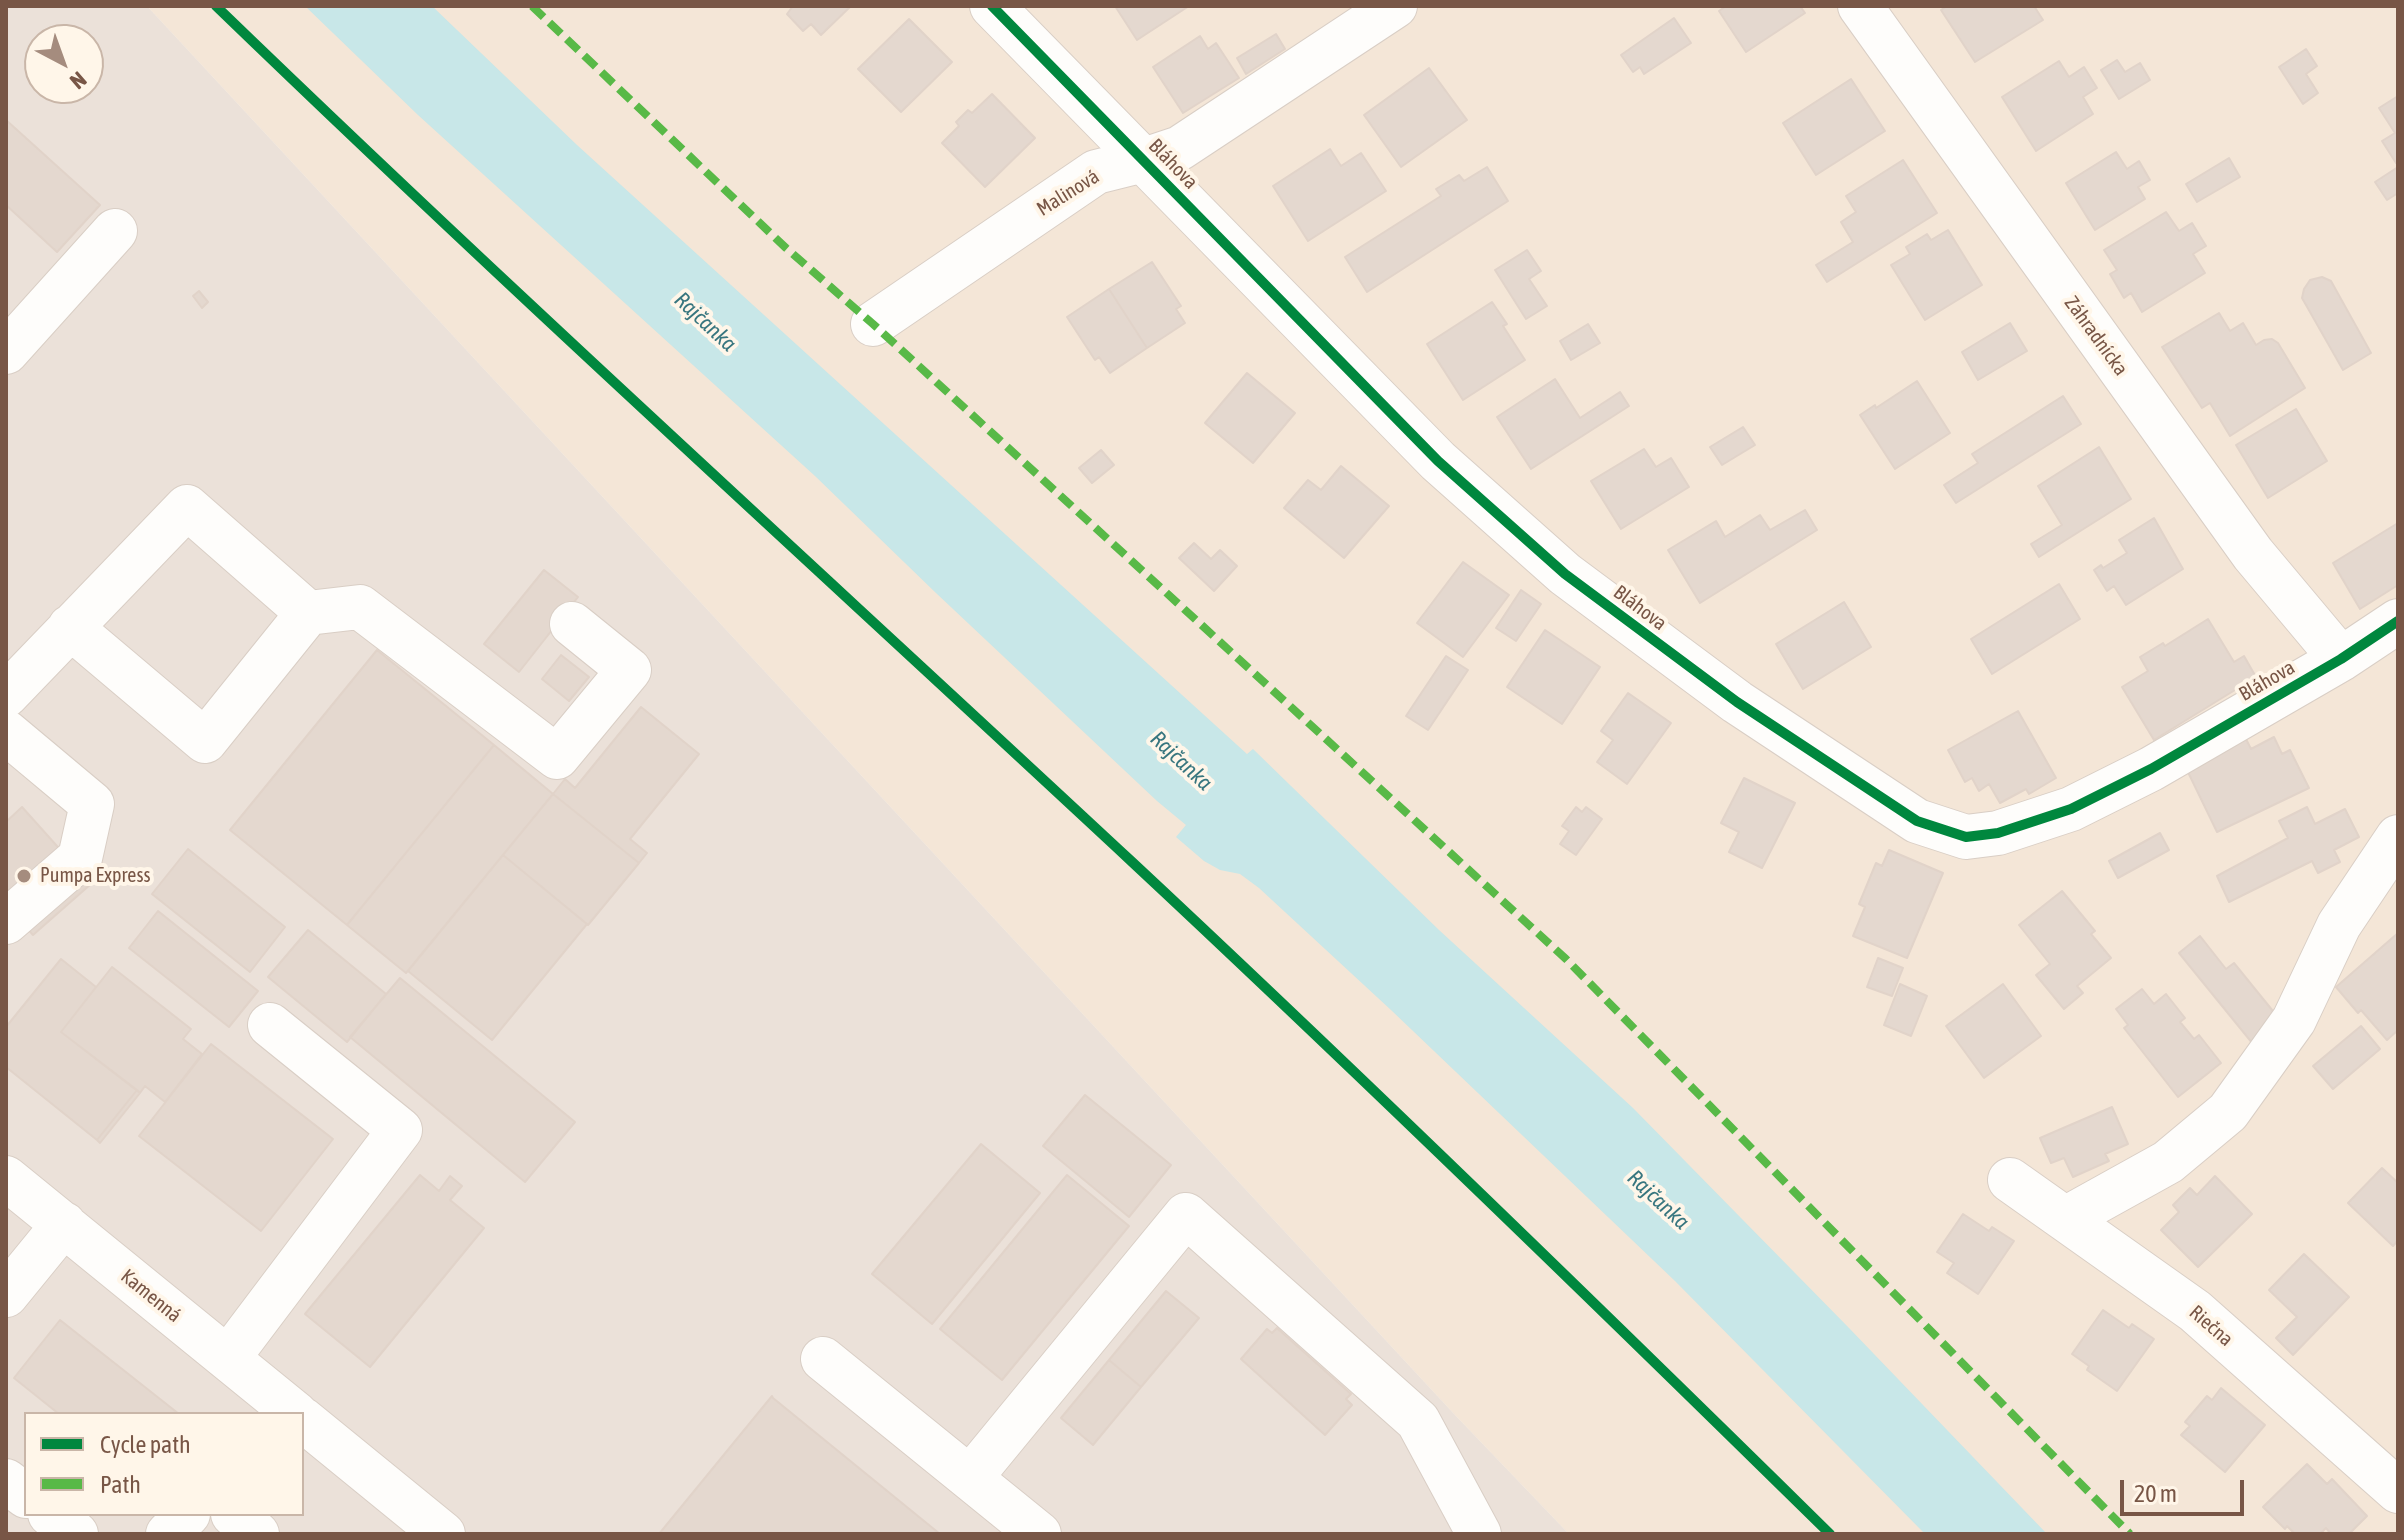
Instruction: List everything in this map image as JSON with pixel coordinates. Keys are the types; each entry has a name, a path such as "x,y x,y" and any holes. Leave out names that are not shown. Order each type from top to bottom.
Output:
{"street":[{"name":"Bláhova","path":"992,6 1438,461 1565,574 1737,702 1917,821 1966,837 1998,833 2071,809 2151,769 2341,659 2398,621"},
{"name":"Malinová","path":"873,324 1096,172 1180,148 1395,6"},
{"name":"Záhradnícka","path":"1860,6 2253,554 2341,659"},
{"path":"6,352 115,231"},
{"path":"6,695 187,507 308,613"},
{"path":"70,627 205,741 308,613 360,607 557,757 629,670 572,624"},
{"path":"6,732 92,804 80,858 6,922"},
{"path":"2067,1218 2168,1162 2228,1112 2294,1020 2339,925 2398,837"},
{"path":"228,1358 400,1130 270,1025"},
{"name":"Kamenná","path":"6,1178 291,1412"},
{"name":"Riečna","path":"2010,1180 2195,1311 2398,1491"},
{"path":"970,1478 1186,1215 1418,1421 1479,1534"},
{"path":"6,1295 64,1224"},
{"path":"823,1359 1039,1534"},
{"name":"Kamenná","path":"304,1423 443,1534"},
{"path":"6,1481 24,1494"},
{"path":"53,1516 76,1534"},
{"path":"168,1534 186,1516"},
{"path":"235,1516 257,1534"}],"shaded area":[{"path":"6,6 147,6 1569,1534 6,1534"},
{"path":"147,6 2398,6 2398,1534 1569,1534"}],"water":[{"name":"Rajčanka","path":"305,6 432,6 577,145 1247,754 1253,749 1439,930 1633,1108 2047,1534 1925,1534 1675,1281 1391,1010 1259,888 1240,874 1220,870 1204,861 1176,837 1186,825 815,476 418,115"}],"building":[{"path":"793,6 851,6 821,35 811,24 803,31 787,14"},
{"path":"1115,6 1189,6 1137,40"},
{"path":"1726,6 1800,6 1805,13 1746,52 1719,11"},
{"path":"1947,6 2034,6 2043,20 1975,62 1941,10"},
{"path":"1674,18 1691,43 1644,74 1640,67 1633,72 1621,55"},
{"path":"909,19 952,62 901,112 858,69"},
{"path":"1276,34 1285,49 1246,74 1237,58"},
{"path":"1200,36 1208,49 1216,43 1239,78 1183,113 1153,67"},
{"path":"2306,49 2317,66 2306,74 2318,93 2303,104 2279,67"},
{"path":"2117,60 2125,72 2140,63 2150,80 2119,99 2101,70"},
{"path":"2059,61 2069,77 2084,67 2097,88 2083,97 2093,114 2036,151 2002,97"},
{"path":"1429,68 1467,120 1401,167 1364,115"},
{"path":"1851,79 1885,131 1816,175 1783,123"},
{"path":"992,94 1035,138 985,187 942,143 959,126 956,122 968,110 972,113"},
{"path":"2398,96 2396,163 2382,141 2395,133 2379,108"},
{"path":"6,120 100,205 57,252 6,205"},
{"path":"1330,149 1341,166 1361,153 1386,191 1308,241 1273,186"},
{"path":"2116,152 2127,169 2139,161 2150,180 2138,187 2145,199 2095,230 2066,183"},
{"path":"2229,158 2240,177 2197,202 2186,184"},
{"path":"1903,160 1937,213 1827,282 1816,265 1853,242 1841,222 1856,212 1846,196"},
{"path":"1487,167 1508,201 1367,292 1345,257 1441,196 1436,189 1459,175 1464,181"},
{"path":"2398,167 2398,193 2387,200 2375,182"},
{"path":"2166,212 2179,231 2192,223 2206,246 2193,254 2205,273 2142,312 2131,293 2124,298 2110,274 2117,270 2104,250"},
{"path":"1948,230 1982,285 1925,320 1891,265 1910,254 1906,247 1927,234 1931,240"},
{"path":"1527,250 1541,271 1529,279 1547,306 1526,319 1495,270"},
{"path":"1152,262 1181,306 1176,309 1185,323 1147,348 1109,289"},
{"path":"2322,277 2331,281 2371,353 2343,370 2302,298 2310,280"},
{"path":"1109,289 1147,348 1110,373 1099,357 1095,360 1067,317"},
{"path":"199,291 208,302 202,308 193,296"},
{"path":"1492,302 1525,360 1463,400 1427,344"},
{"path":"2219,313 2230,331 2243,323 2256,345 2272,339 2278,343 2305,388 2230,436 2210,403 2202,408 2162,347"},
{"path":"2010,323 2027,351 1978,380 1962,352"},
{"path":"1588,324 1600,343 1571,360 1560,341"},
{"path":"1247,373 1295,413 1253,463 1205,423"},
{"path":"1555,379 1580,418 1620,392 1629,406 1531,469 1497,417"},
{"path":"1917,381 1950,433 1895,469 1860,415"},
{"path":"2063,396 2081,424 1956,503 1944,485 1978,463 1972,454"},
{"path":"2296,409 2327,461 2268,498 2236,445"},
{"path":"1743,427 1755,445 1722,465 1710,447"},
{"path":"2099,447 2131,499 2039,557 2031,544 2062,525 2038,486"},
{"path":"1644,449 1656,467 1671,458 1689,487 1621,529 1591,481"},
{"path":"1101,450 1114,465 1092,483 1079,468"},
{"path":"1341,466 1389,506 1344,558 1284,508 1308,480 1321,490"},
{"path":"1805,510 1817,530 1700,603 1668,550 1716,521 1725,537 1760,515 1770,530"},
{"path":"2154,518 2183,569 2126,605 2114,586 2107,591 2094,570 2127,553 2119,540"},
{"path":"2398,523 2398,585 2360,609 2333,563"},
{"path":"1194,543 1211,559 1220,550 1237,566 1214,591 1179,558"},
{"path":"1463,562 1509,595 1463,657 1417,623"},
{"path":"544,570 578,597 519,672 484,644"},
{"path":"2059,584 2080,619 1992,674 1971,639"},
{"path":"1521,590 1541,604 1516,641 1496,628"},
{"path":"1844,602 1871,647 1803,689 1776,644"},
{"path":"2208,619 2234,662 2244,656 2256,677 2154,740 2122,687 2148,671 2140,657 2163,643 2165,646"},
{"path":"1545,630 1600,667 1562,724 1507,687"},
{"path":"377,650 494,745 347,925 230,830"},
{"path":"561,655 589,677 569,701 542,679"},
{"path":"1446,656 1468,670 1428,730 1406,716"},
{"path":"1628,693 1671,723 1627,784 1597,762 1613,740 1601,731"},
{"path":"641,707 699,754 630,839 647,853 639,863 553,794 565,779 575,788"},
{"path":"2018,711 2056,778 2029,794 2026,789 2000,803 1989,784 1979,791 1972,778 1965,782 1948,750"},
{"path":"2245,737 2251,749 2274,737 2282,754 2290,750 2309,788 2217,832 2185,766"},
{"path":"494,745 553,794 406,973 347,925"},
{"path":"1744,778 1795,803 1762,868 1729,852 1739,832 1721,823"},
{"path":"553,794 639,863 588,925 503,855"},
{"path":"22,807 91,884 33,935 6,904 6,822"},
{"path":"1576,807 1582,812 1586,807 1602,819 1576,855 1560,844 1569,831 1562,826"},
{"path":"2307,807 2315,824 2345,809 2359,837 2334,850 2340,862 2318,873 2312,861 2229,902 2217,876 2288,838 2279,821"},
{"path":"2160,833 2169,850 2118,878 2109,861"},
{"path":"188,849 285,927 250,972 152,894"},
{"path":"1889,850 1943,873 1907,958 1853,936 1865,907 1859,904 1876,863 1882,866"},
{"path":"503,855 587,924 492,1040 408,971"},
{"path":"2062,891 2095,931 2091,934 2111,958 2077,986 2083,993 2064,1009 2036,975 2050,964 2019,925"},
{"path":"158,911 258,991 229,1027 129,948"},
{"path":"308,930 386,994 347,1042 268,977"},
{"path":"2398,933 2398,1030 2387,1040 2336,987"},
{"path":"2200,936 2226,969 2234,963 2281,1021 2253,1044 2179,953"},
{"path":"1878,958 1903,968 1892,996 1867,987"},
{"path":"61,959 96,987 61,1032 137,1090 97,1140 6,1067 6,1027"},
{"path":"112,967 191,1029 183,1039 202,1054 165,1102 145,1086 140,1093 61,1032"},
{"path":"400,978 575,1122 525,1182 350,1037"},
{"path":"1900,984 1927,996 1911,1036 1884,1025"},
{"path":"2003,984 2041,1036 1984,1078 1946,1026"},
{"path":"2142,989 2154,1004 2166,994 2185,1018 2180,1022 2194,1039 2199,1035 2221,1063 2178,1097 2124,1028 2128,1025 2116,1009"},
{"path":"2361,1026 2380,1049 2333,1089 2313,1066"},
{"path":"211,1044 333,1139 261,1231 139,1136"},
{"path":"137,1090 140,1093 100,1143 97,1140"},
{"path":"1085,1095 1171,1165 1129,1217 1043,1146"},
{"path":"2112,1107 2128,1144 2105,1154 2109,1161 2073,1177 2064,1158 2051,1163 2040,1138"},
{"path":"981,1144 1040,1193 932,1324 872,1274"},
{"path":"2382,1168 2398,1183 2398,1240 2393,1246 2348,1203"},
{"path":"420,1175 439,1191 450,1176 462,1186 450,1200 484,1228 370,1367 305,1314"},
{"path":"1067,1175 1129,1226 1002,1380 940,1329"},
{"path":"2215,1176 2252,1214 2198,1267 2161,1230 2179,1212 2173,1205 2190,1188 2197,1195"},
{"path":"1963,1214 1989,1231 1992,1227 2014,1241 1978,1294 1947,1273 1954,1263 1937,1252"},
{"path":"2304,1254 2349,1297 2293,1355 2276,1338 2297,1317 2269,1290"},
{"path":"1166,1291 1199,1318 1141,1387 1109,1360"},
{"path":"2103,1310 2129,1328 2132,1324 2154,1339 2117,1391 2087,1370 2089,1366 2072,1354"},
{"path":"60,1320 176,1412 56,1412 14,1378"},
{"path":"1277,1328 1351,1394 1346,1399 1352,1405 1325,1435 1241,1359 1267,1329 1272,1333"},
{"path":"1109,1360 1141,1387 1093,1445 1061,1418"},
{"path":"2221,1388 2265,1425 2225,1472 2181,1435 2190,1426 2185,1422 2207,1396 2212,1400"},
{"path":"773,1398 940,1534 659,1534"},
{"path":"2307,1464 2327,1484 2332,1479 2367,1516 2349,1534 2331,1534 2326,1528 2320,1534 2295,1534 2287,1526 2285,1529 2263,1507"}],"marked path":[{"path":"532,6 786,248 873,324 1566,959 2130,1534"}],"cycle path":[{"path":"216,6 557,329 1307,1027 1830,1534"},
{"path":"992,6 1438,461 1565,574 1737,702 1917,821 1966,837 1998,833 2071,809 2151,769 2341,659 2398,621"}],"place":[{"name":"Pumpa Express","path":"24,876"}]}
